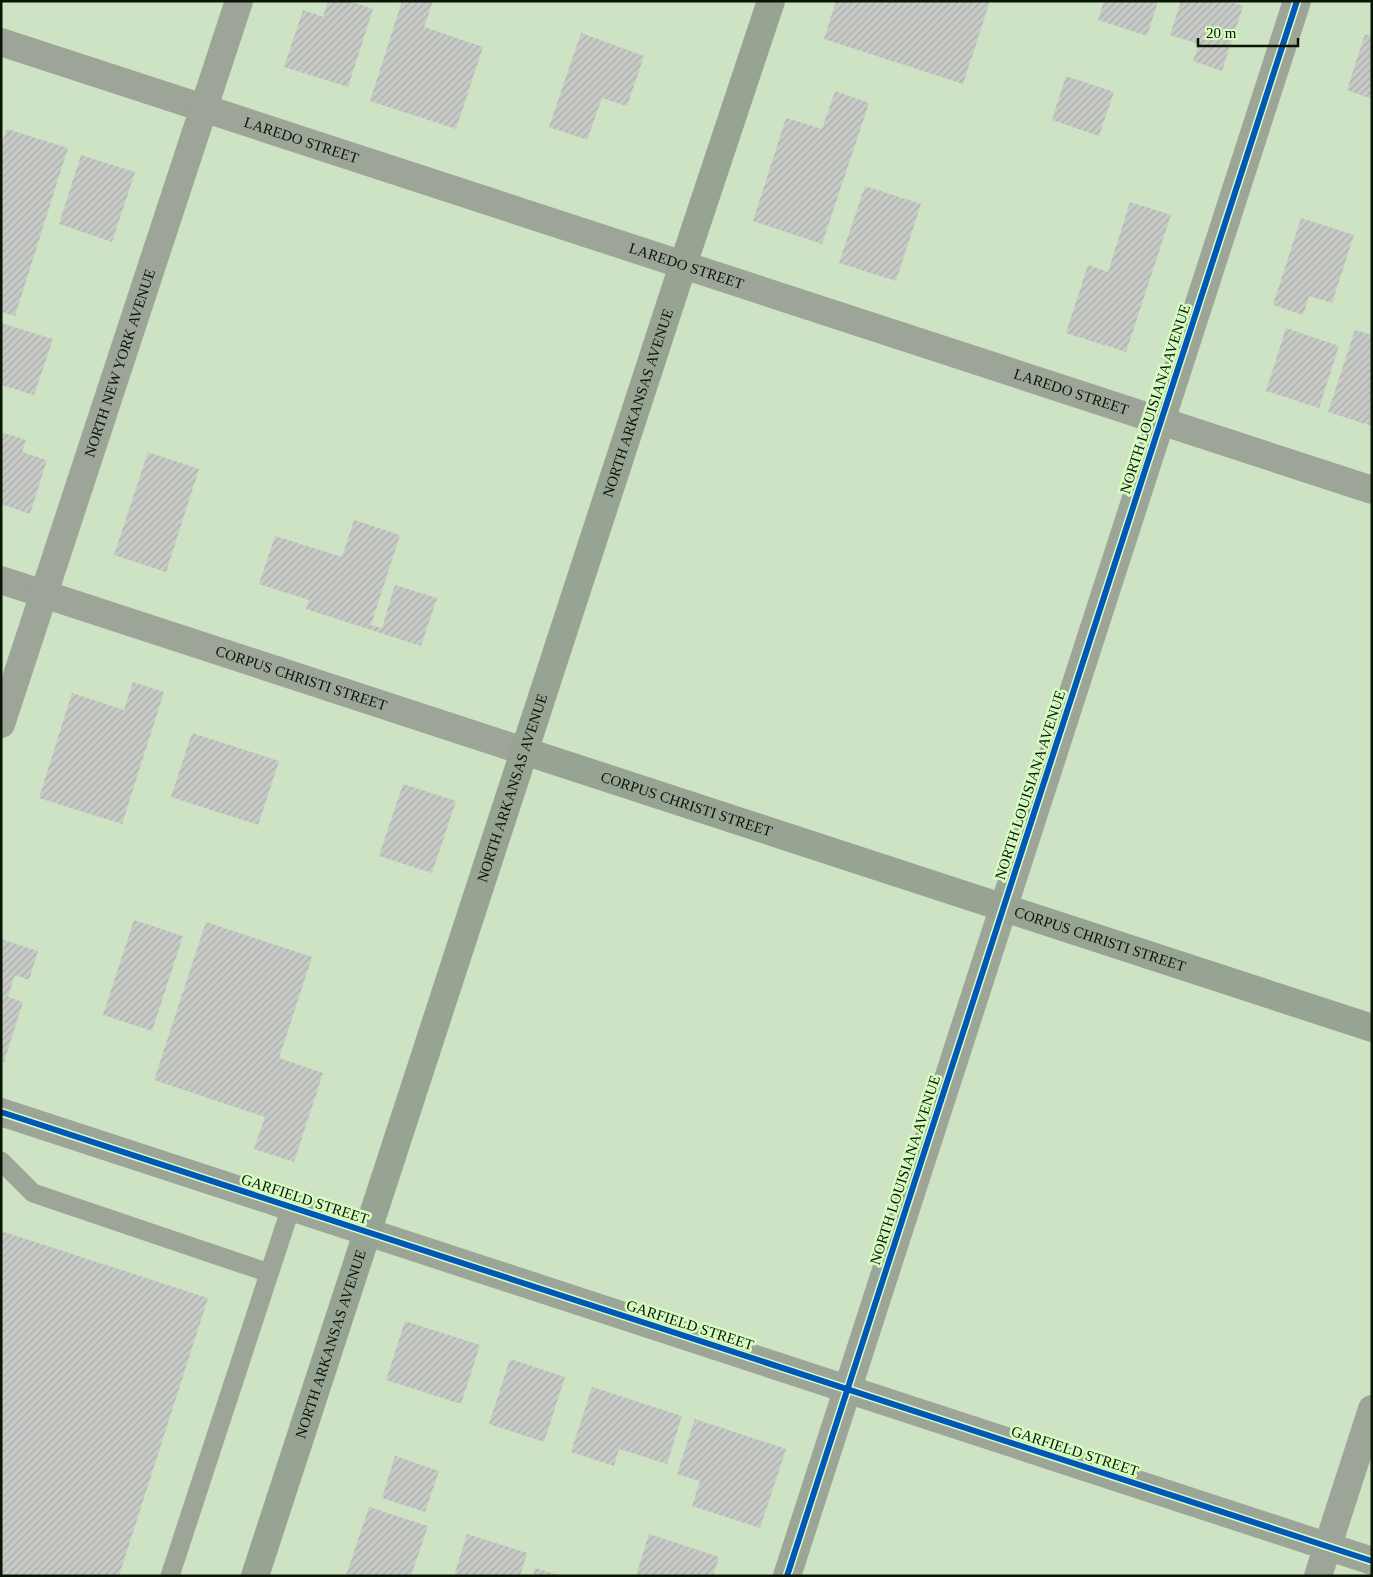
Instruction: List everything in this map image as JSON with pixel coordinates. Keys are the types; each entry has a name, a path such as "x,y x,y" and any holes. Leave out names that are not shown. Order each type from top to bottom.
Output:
{"main road":[{"name":"NORTH ARKANSAS AVENUE","path":"255,1576 771,1"},
{"name":"CORPUS CHRISTI STREET","path":"524,751 1372,1028"}],"street":[{"name":"NORTH NEW YORK AVENUE","path":"1,724 239,1"},
{"name":"NORTH LOUISIANA AVENUE","path":"787,1576 1297,1"},
{"name":"LAREDO STREET","path":"1,42 1372,490"},
{"name":"CORPUS CHRISTI STREET","path":"1,580 524,751"},
{"name":"GARFIELD STREET","path":"3,1117 291,1207 1372,1561"},
{"path":"1318,1576 1372,1409"}],"lane":[{"path":"1,1160 32,1193 269,1273"},
{"path":"170,1576 291,1207"}],"building":[{"path":"328,1 350,1 373,9 348,87 284,67 303,10 323,17"},
{"path":"402,1 433,1 424,27 483,47 456,129 370,101"},
{"path":"836,1 990,1 963,84 824,39"},
{"path":"1104,1 1158,1 1147,36 1098,20"},
{"path":"1181,1 1229,1 1243,6 1222,71 1193,61 1199,44 1170,35"},
{"path":"581,33 644,56 627,106 602,98 587,140 549,127"},
{"path":"1365,34 1372,37 1372,99 1347,90"},
{"path":"1066,76 1114,92 1099,136 1052,120"},
{"path":"835,91 869,103 822,244 753,221 786,118 822,129"},
{"path":"7,129 68,148 15,316 1,312 1,145"},
{"path":"81,155 135,172 112,242 59,224"},
{"path":"865,186 921,204 896,281 839,263"},
{"path":"1130,202 1171,215 1126,352 1066,333 1088,265 1108,272"},
{"path":"1301,218 1354,235 1332,303 1309,296 1303,315 1273,305"},
{"path":"1,323 53,339 34,395 1,385"},
{"path":"1286,328 1339,346 1319,408 1266,391"},
{"path":"1355,330 1372,335 1372,426 1328,412"},
{"path":"1,432 26,440 22,452 47,460 30,514 1,504"},
{"path":"148,452 199,469 166,572 114,555"},
{"path":"354,520 400,535 371,625 382,628 395,585 437,598 421,646 306,609 309,600 259,584 275,536 342,557"},
{"path":"133,682 164,692 122,824 39,798 72,693 124,710"},
{"path":"192,733 279,761 258,825 171,797"},
{"path":"403,784 456,801 432,873 379,856"},
{"path":"134,920 183,936 152,1031 103,1015"},
{"path":"206,922 312,957 279,1058 323,1073 294,1162 254,1149 265,1117 154,1080"},
{"path":"1,939 38,951 29,980 15,975 8,997 23,1002 4,1062 1,1062"},
{"path":"1,1231 208,1298 119,1576 7,1576 1,1574"},
{"path":"405,1321 480,1345 461,1404 386,1380"},
{"path":"510,1359 565,1377 544,1442 489,1424"},
{"path":"592,1387 682,1416 667,1464 619,1449 614,1466 571,1452"},
{"path":"695,1419 786,1449 760,1528 692,1506 700,1481 677,1474"},
{"path":"395,1456 439,1471 425,1512 382,1498"},
{"path":"369,1507 428,1526 411,1576 346,1576"},
{"path":"467,1534 527,1553 520,1576 454,1576"},
{"path":"649,1534 719,1557 713,1576 636,1576"},
{"path":"535,1568 559,1575 559,1576 533,1576"}],"cycle path":[{"path":"787,1576 1297,1"},
{"path":"1,1112 1372,1561"}]}
